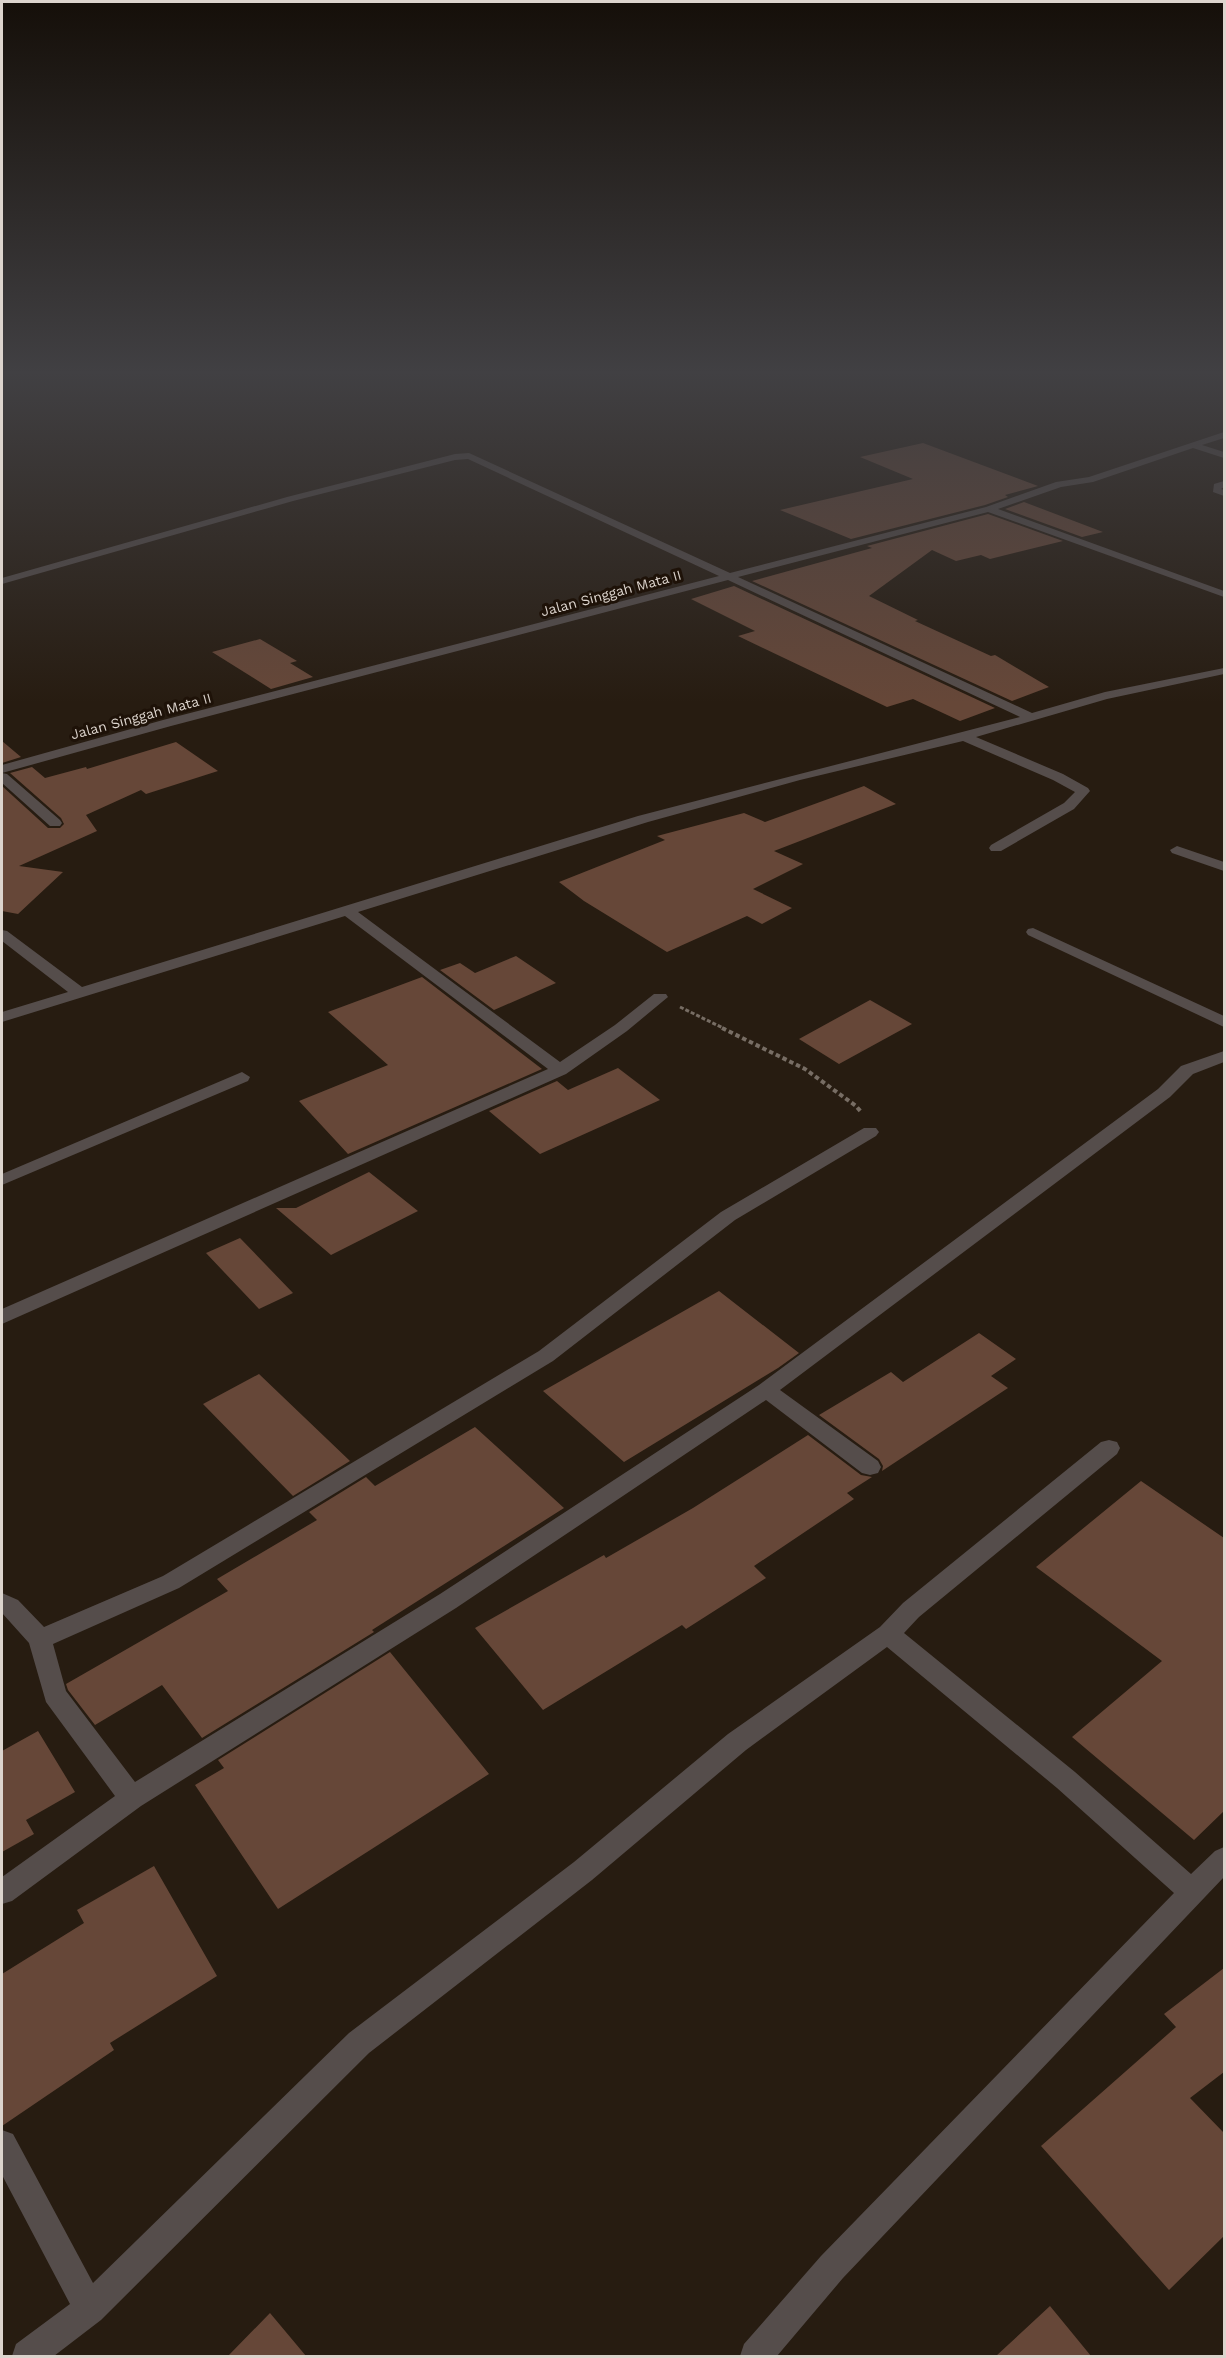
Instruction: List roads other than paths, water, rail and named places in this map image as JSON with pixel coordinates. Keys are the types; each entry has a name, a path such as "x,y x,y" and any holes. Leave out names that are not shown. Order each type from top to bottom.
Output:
{"street":[{"path":"2,581 290,498 351,483"},
{"path":"529,483 1023,714"},
{"name":"Jalan Singgah Mata II","path":"2,769 167,723 989,509 1066,483"},
{"path":"1224,484 1217,486 1216,490 1224,493"},
{"path":"989,509 1224,594"},
{"path":"2,1017 643,819 797,777 964,737 1023,714 1224,671"},
{"path":"964,737 1058,777 1083,791 1069,806 996,848"},
{"path":"2,777 55,823"},
{"path":"1177,850 1224,867"},
{"path":"348,911 560,1070"},
{"path":"1033,932 1224,1022"},
{"path":"2,934 80,993"},
{"path":"2,1317 560,1070 621,1028 660,997"},
{"path":"2,1892 132,1798 448,1601 766,1390 1164,1093 1187,1070 1224,1056"},
{"path":"2,1180 242,1077"},
{"path":"40,1639 171,1582 546,1356 728,1216 870,1132"},
{"path":"766,1390 870,1467"},
{"path":"28,2356 90,2309 360,2043 582,1871 737,1742 888,1634 911,1610 1109,1448"},
{"path":"2,1602 10,1607 40,1639 55,1695 132,1798"},
{"path":"888,1634 1066,1780 1192,1892"},
{"path":"756,2356 832,2267 1224,1859"},
{"path":"2,2145 90,2309"}]}
